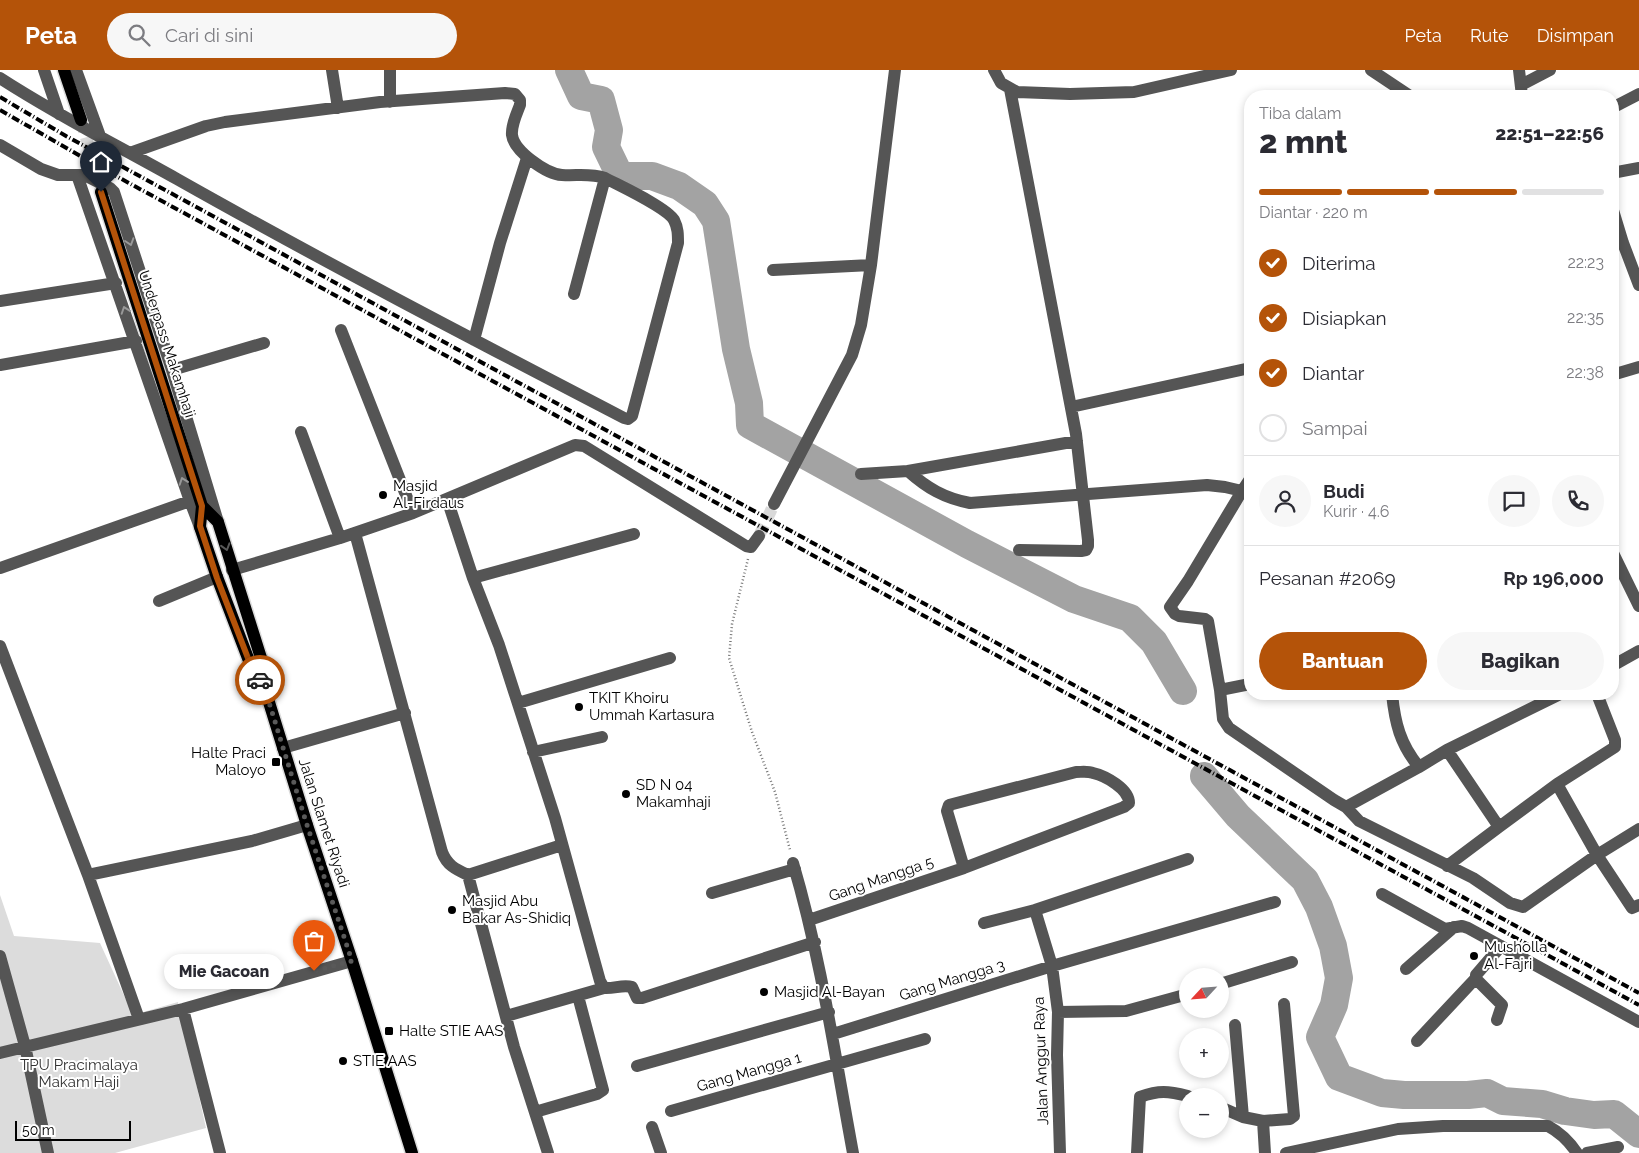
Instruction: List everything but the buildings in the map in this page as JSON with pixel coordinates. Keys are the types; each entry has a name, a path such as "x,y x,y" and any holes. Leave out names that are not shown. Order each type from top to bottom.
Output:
{"main road":[{"path":"64,70 80,120"},
{"name":"Underpass Makamhaji","path":"101,192 196,504"},
{"path":"196,504 218,522 262,661 264,686"},
{"name":"Jalan Slamet Riyadi","path":"196,504 200,526 217,578 251,666 264,686 412,1153"}],"street":[{"path":"44,70 59,114"},
{"path":"76,70 100,136"},
{"path":"332,70 338,108"},
{"path":"390,70 390,102"},
{"path":"774,504 852,355 861,325 871,265 895,70"},
{"path":"994,70 1001,83 1010,89 1018,92 1052,94 1134,92 1228,70"},
{"path":"1371,70 1394,90"},
{"path":"1519,70 1522,90"},
{"path":"1523,90 1550,70"},
{"path":"0,78 59,114 222,204 474,340 624,418 628,419 632,416 678,243 678,228 673,218 660,208 605,178 596,175 560,175 527,158 512,136 520,105 520,100 515,94 505,93 390,102 215,124 130,153"},
{"path":"1010,89 1077,441 1088,540 1086,550 1081,551 1019,550"},
{"path":"1619,104 1639,94"},
{"path":"0,145 50,173 65,176 84,175 110,188 114,192 172,370 218,522"},
{"path":"474,340 500,243 527,158"},
{"path":"1619,171 1639,162"},
{"path":"1619,172 1639,168"},
{"path":"0,568 196,504 78,175"},
{"path":"574,294 605,178"},
{"path":"1619,230 1639,285"},
{"path":"773,270 871,265"},
{"path":"0,301 116,283"},
{"path":"341,330 413,513"},
{"path":"0,365 136,341"},
{"path":"172,370 264,343"},
{"path":"1619,373 1639,367"},
{"path":"1071,407 1244,369"},
{"path":"301,432 340,538"},
{"path":"861,474 908,471 1077,441"},
{"path":"232,570 340,538 413,513 579,444 738,542 746,546 755,541"},
{"path":"908,471 920,482 951,500 970,503 1207,485 1242,491"},
{"path":"1244,488 1188,581 1170,607 1179,616 1208,621 1223,719 1229,728 1346,807 1359,821 1473,878 1510,903 1523,907 1597,855 1639,829"},
{"path":"447,499 473,578 499,645 534,752 600,982 604,988"},
{"path":"355,533 446,861 452,867 468,875 562,846"},
{"path":"473,578 634,534"},
{"path":"1619,565 1639,606"},
{"path":"159,601 217,578"},
{"path":"1619,662 1639,651"},
{"path":"1,652 88,875 139,1019"},
{"path":"518,703 670,658"},
{"path":"1220,690 1244,685"},
{"path":"1393,700 1402,742 1408,753 1420,767"},
{"path":"1346,807 1420,767 1447,750 1548,700"},
{"path":"1447,866 1556,784 1615,747 1615,740 1599,700"},
{"path":"283,748 405,713"},
{"path":"534,752 602,736"},
{"path":"1447,750 1499,827"},
{"name":"Gang Mangga 5","path":"809,920 964,868 1124,807 1129,803 1129,797 1125,790 1096,773 1076,772 950,806 947,811 964,868"},
{"path":"1556,784 1597,855 1632,908 1639,905"},
{"path":"88,875 252,841 307,825"},
{"path":"984,924 1035,910 1188,859"},
{"path":"712,893 794,866 809,920 833,1034 853,1153"},
{"path":"468,875 506,1016 548,1153"},
{"path":"1382,894 1445,929 1462,926 1468,928 1639,1022"},
{"name":"Gang Mangga 3","path":"833,1034 1052,966 1275,902"},
{"name":"Jalan Anggur Raya","path":"1035,910 1052,966 1058,1012 1057,1055 1060,1153"},
{"path":"1406,969 1454,927"},
{"path":"506,1016 604,988 613,989 624,985 630,986 637,998 642,998 814,942"},
{"path":"1417,1040 1476,978 1476,975 1501,946"},
{"path":"0,956 25,1046 48,1153"},
{"path":"0,1053 183,1009 352,961"},
{"path":"1229,981 1292,962"},
{"path":"1476,978 1501,1004 1497,1020"},
{"path":"535,1112 597,1094 603,1090 578,996"},
{"path":"1058,1012 1126,1011 1179,996"},
{"path":"1229,1111 1243,1117 1263,1121 1290,1119 1294,1116 1284,1004"},
{"path":"183,1009 220,1153"},
{"path":"637,1066 828,1012"},
{"path":"1235,1025 1243,1117"},
{"name":"Gang Mangga 1","path":"671,1111 925,1039"},
{"path":"1137,1153 1140,1096 1155,1092 1179,1094"},
{"path":"1263,1121 1265,1153"},
{"path":"1286,1153 1398,1129 1443,1126 1548,1126 1568,1139 1577,1153"},
{"path":"652,1127 661,1153"},
{"path":"1587,1153 1618,1147"}],"path":[{"path":"755,541 732,624 729,658 752,732 775,792 794,866"}],"green space":[{"name":"TPU Pracimalaya Makam Haji","path":"0,895 14,936 100,943 133,1015 178,1002 206,1128 115,1153 0,1153"}],"waterway":[{"path":"569,70 581,96 601,100 609,130 606,147 620,176 652,176 679,186 705,204 716,221 736,349 749,403 750,425 967,544 1074,599 1130,618 1154,642 1183,691"},
{"path":"1204,776 1238,816 1305,880 1319,907 1333,946 1339,978 1334,1005 1320,1037 1339,1077 1382,1093 1404,1095 1468,1095 1487,1093 1503,1101 1542,1104 1565,1111 1594,1115 1614,1114 1639,1134"}],"tunnel":[{"path":"81,120 101,190"},
{"path":"759,536 774,504"}],"railway":[{"path":"0,97 66,136 1639,993"},
{"path":"0,110 105,170 1639,1005"}],"way so far":[{"path":"260,680 264,686 352,961 314,971"}],"place":[{"name":"Masjid Al-Firdaus","path":"383,495"},
{"name":"TKIT Khoiru Ummah Kartasura","path":"579,707"},
{"name":"Halte Praci Maloyo","path":"276,762"},
{"name":"SD N 04 Makamhaji","path":"626,794"},
{"name":"Masjid Abu Bakar As-Shidiq","path":"452,910"},
{"name":"Musholla Al-Fajri","path":"1474,956"},
{"name":"Mie Gacoan","path":"314,971"},
{"name":"Masjid Al-Bayan","path":"764,992"},
{"name":"Halte STIE AAS","path":"389,1031"},
{"name":"STIE AAS","path":"343,1061"}],"route":[{"path":"101,192 202,506 200,526 217,578 251,666 260,680"}]}
